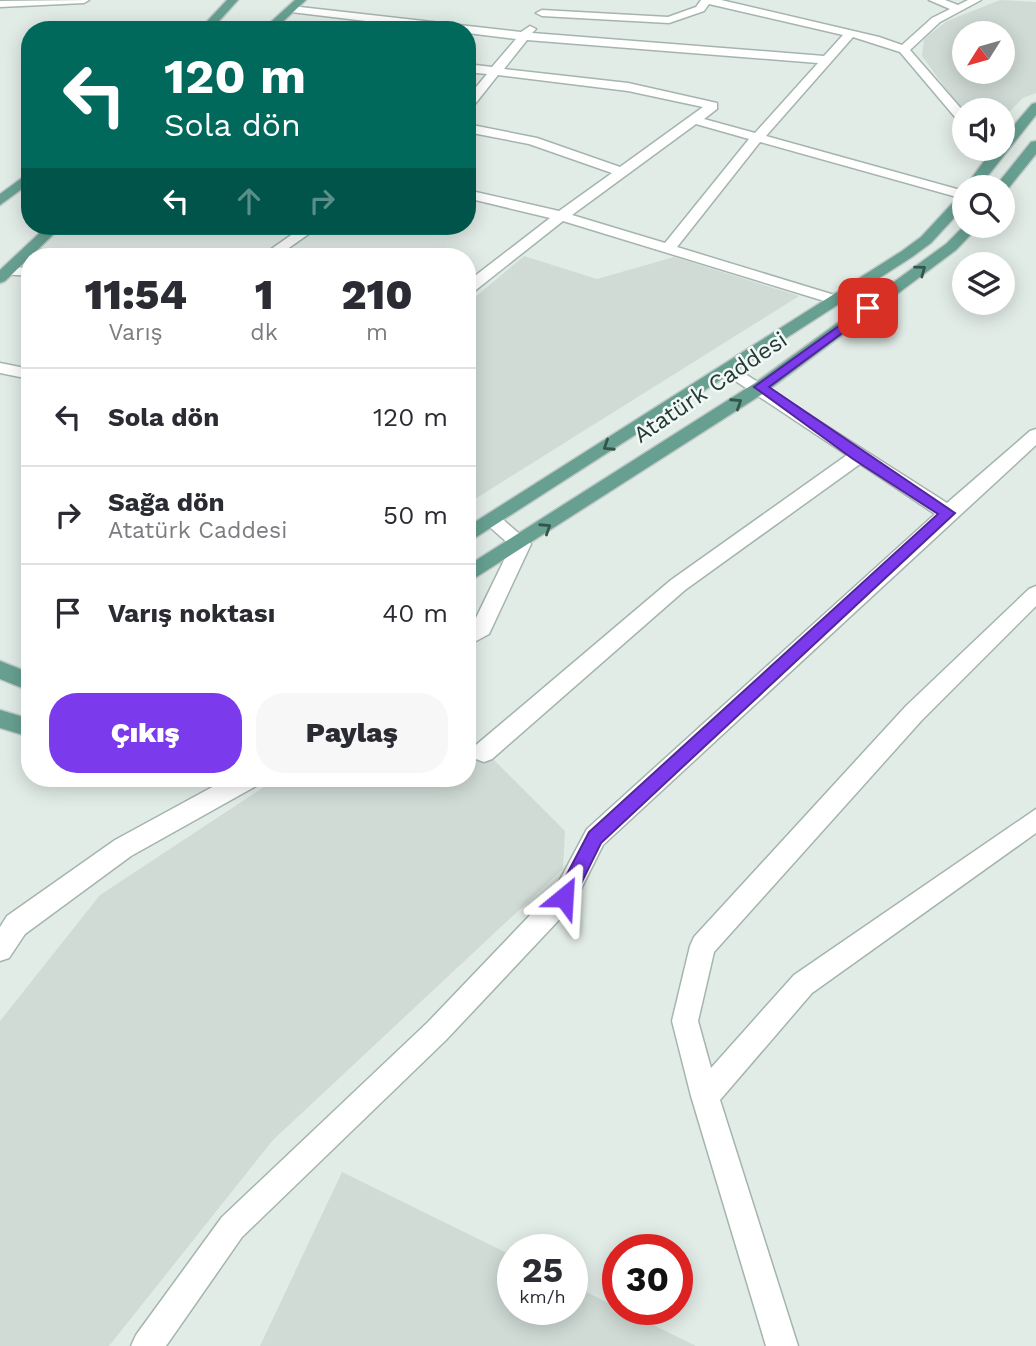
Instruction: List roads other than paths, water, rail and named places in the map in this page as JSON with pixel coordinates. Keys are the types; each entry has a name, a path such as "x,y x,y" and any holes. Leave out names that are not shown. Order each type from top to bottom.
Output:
{"main road":[{"path":"213,21 233,0"},
{"path":"277,21 301,0"},
{"path":"1015,130 1036,107"},
{"path":"1012,175 1036,145"},
{"path":"0,201 21,184"},
{"name":"Atatürk Caddesi","path":"476,531 926,240 952,211"},
{"path":"31,248 45,235"},
{"name":"Atatürk Caddesi","path":"476,571 761,387 960,238"},
{"path":"3,273 21,257"},
{"path":"0,670 21,678"},
{"path":"0,719 21,725"}],"street":[{"path":"0,4 85,0"},
{"path":"476,95 552,0"},
{"path":"542,13 669,20 700,9 707,0 851,33 904,50 952,106"},
{"path":"934,0 958,8"},
{"path":"904,50 936,20 976,0"},
{"path":"291,9 389,21"},
{"path":"476,31 827,60"},
{"path":"669,247 757,138 851,33"},
{"path":"476,69 628,87 713,106 561,216 476,283"},
{"path":"694,120 952,194"},
{"path":"476,130 532,141 622,172"},
{"path":"476,196 561,216 669,247 836,300"},
{"path":"280,248 300,235"},
{"path":"3,273 21,272"},
{"path":"0,368 21,372"},
{"path":"728,368 761,387 858,456 948,513"},
{"path":"147,1346 232,1227 438,1031 564,897 595,837 1036,435"},
{"path":"484,752 678,585 858,456"},
{"path":"476,632 482,628 521,544 492,521"},
{"path":"782,1346 705,1096 685,1021 703,946 914,713 1036,594"},
{"path":"0,949 16,925 123,848 234,787"},
{"path":"705,1096 803,984 1036,820"}]}
